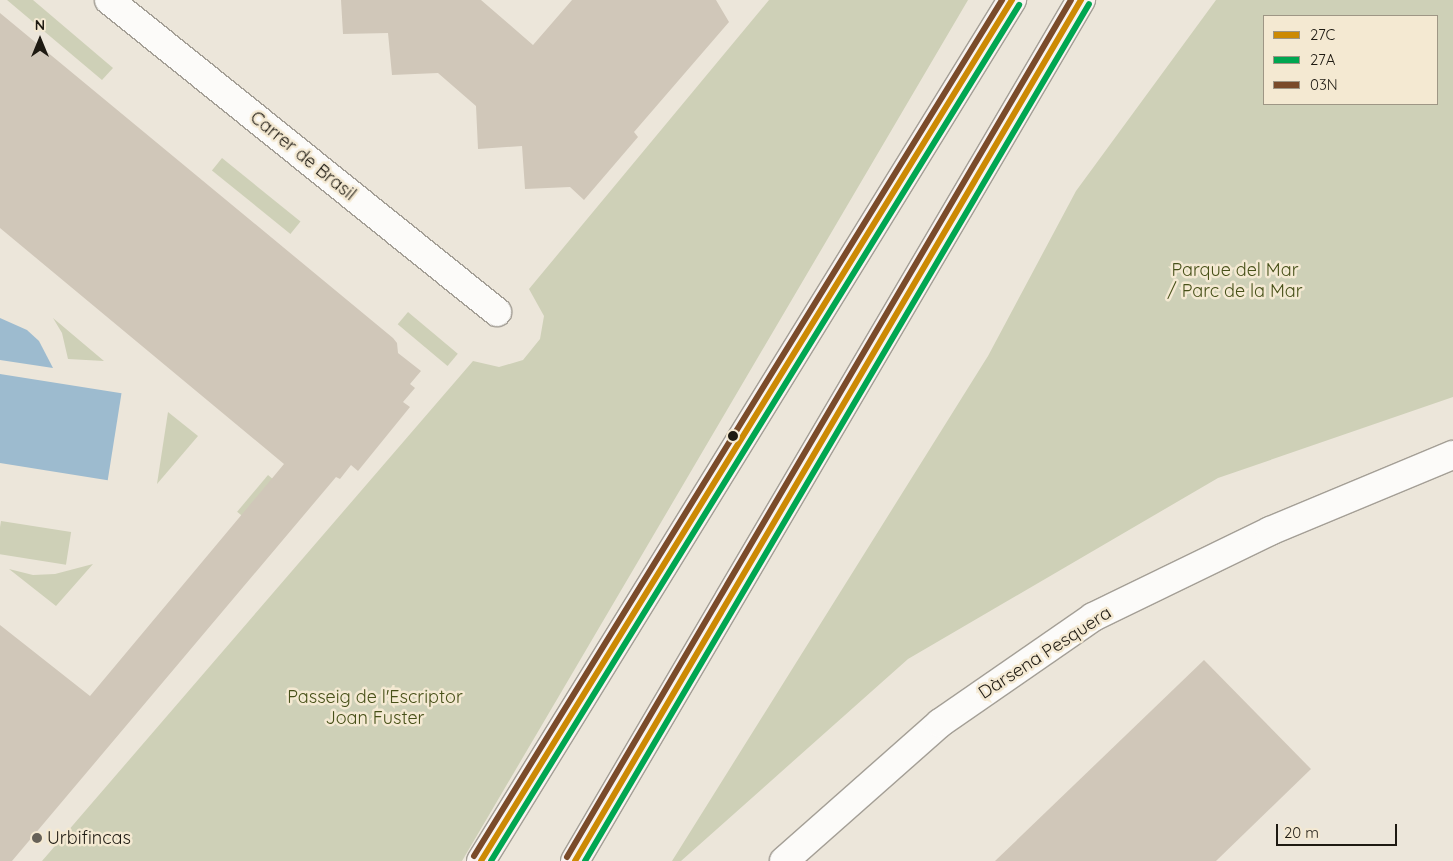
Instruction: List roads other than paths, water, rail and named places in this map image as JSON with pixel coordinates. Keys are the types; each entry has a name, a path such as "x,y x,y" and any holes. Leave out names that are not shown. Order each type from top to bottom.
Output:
{"main road":[{"path":"481,861 1012,0"},
{"path":"575,861 1081,0"}],"street":[{"name":"Carrer de Brasil","path":"110,0 497,312"},
{"name":"Dàrsena Pesquera","path":"784,861 940,723 1093,617 1270,531 1453,455"}],"water":[{"path":"0,318 27,330 39,341 53,368 0,360"},
{"path":"0,374 121,393 108,480 0,463"}],"place":[{"name":"Urbifincas","path":"37,838"}],"park label":[{"name":"Parque del Mar / Parc de la Mar","path":"1235,281"},
{"name":"Passeig de l'Escriptor Joan Fuster","path":"375,708"}]}
